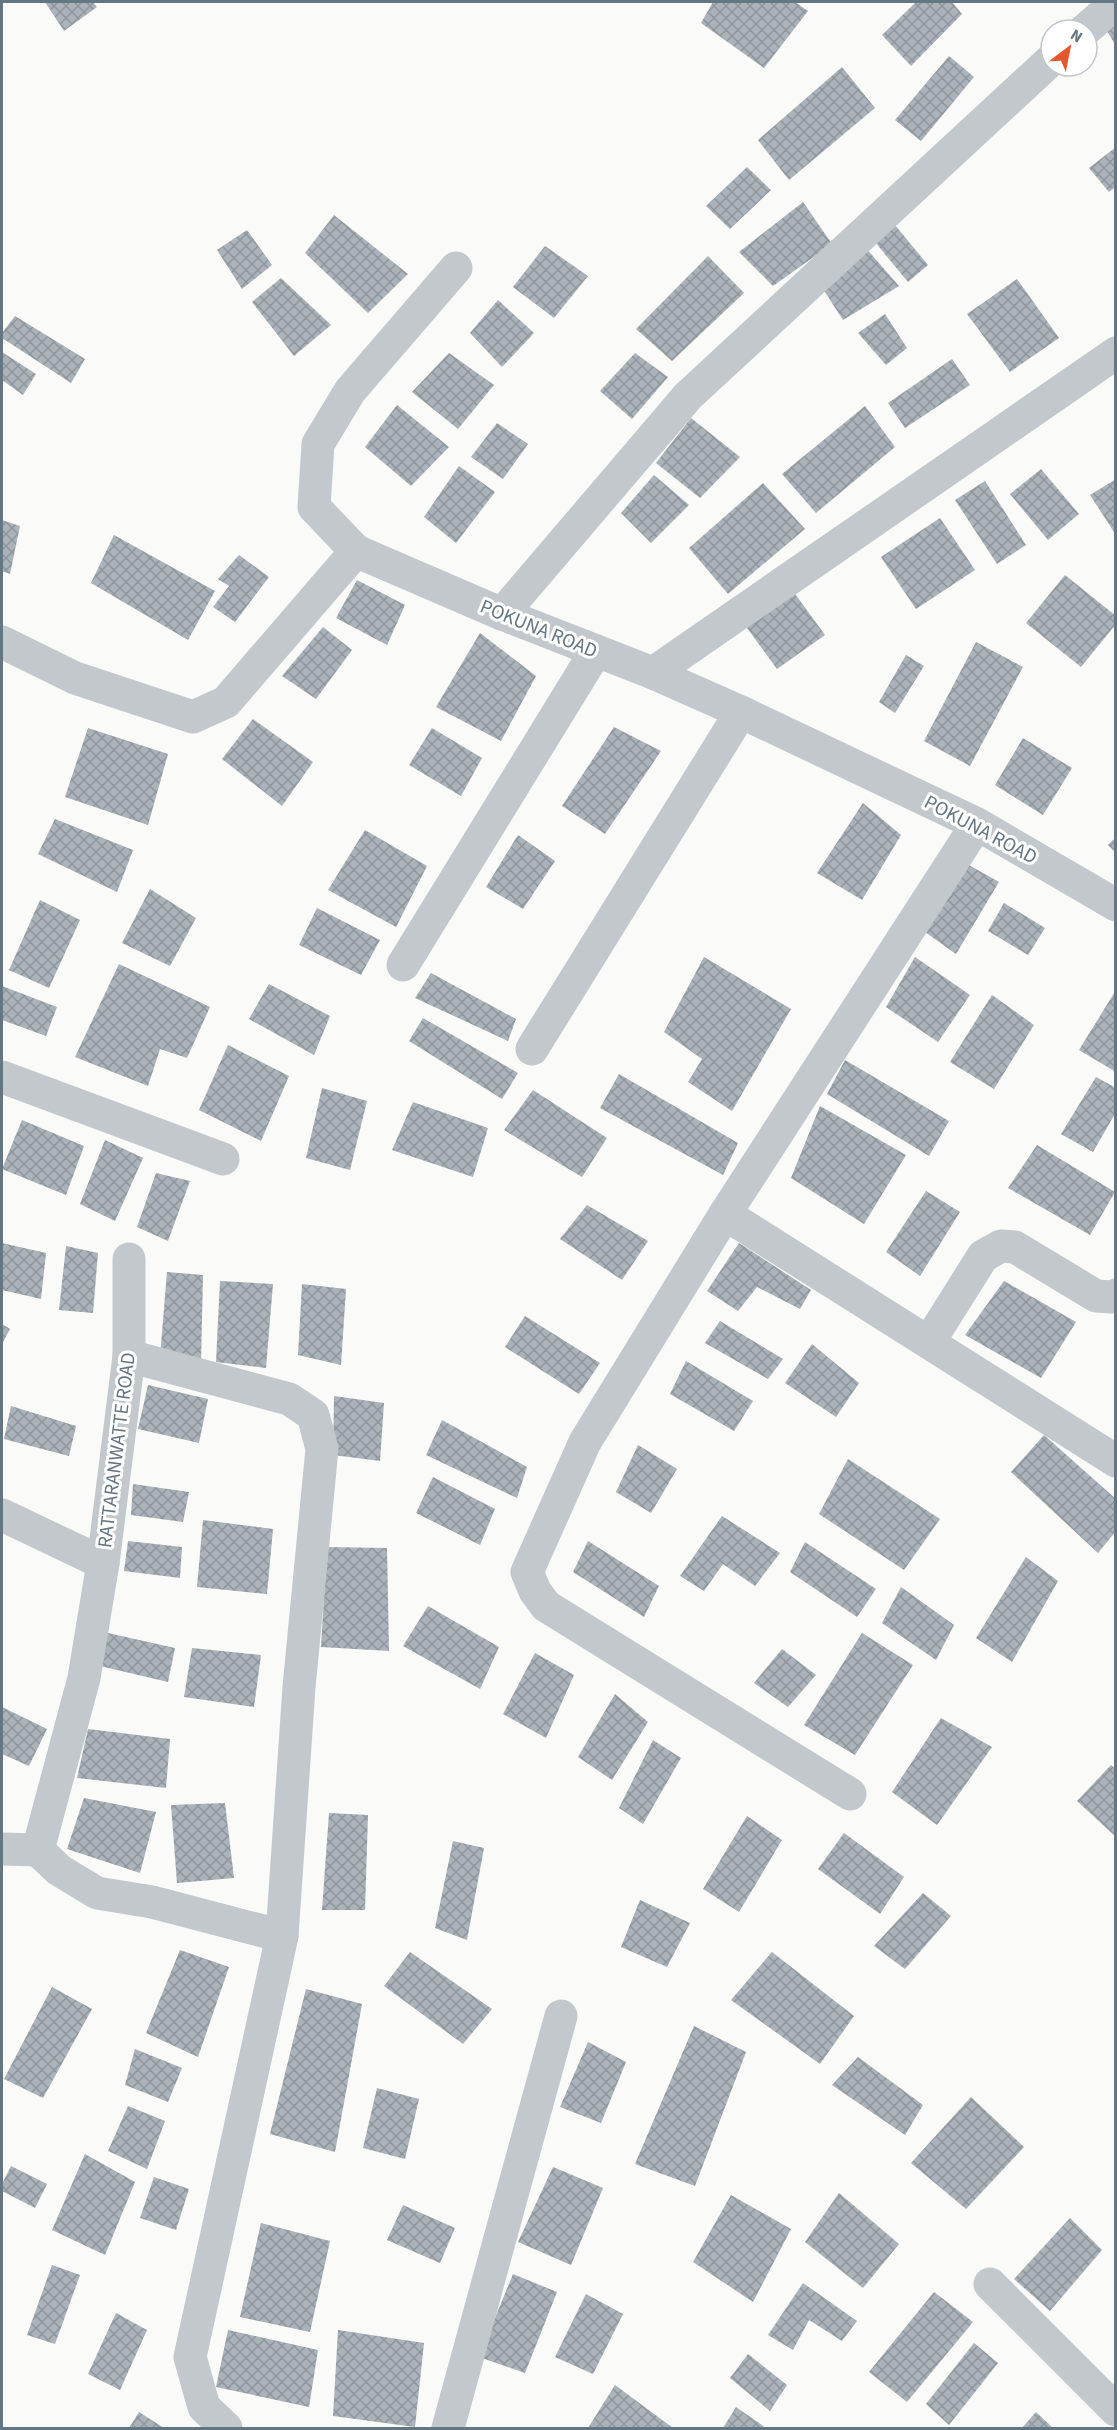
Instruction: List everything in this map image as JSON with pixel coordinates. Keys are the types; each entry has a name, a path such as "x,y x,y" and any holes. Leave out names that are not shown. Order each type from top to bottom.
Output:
{"street":[{"path":"1099,18 1116,3"},
{"path":"502,614 688,396 1039,71"},
{"path":"2,642 75,678 193,717 226,702 356,551 314,507 318,444 350,391 456,268"},
{"path":"652,673 1116,353"},
{"name":"POKUNA ROAD","path":"356,551 741,712 977,824 1116,905"},
{"path":"403,965 596,651"},
{"path":"532,1049 741,712"},
{"path":"850,1794 546,1606 535,1591 527,1572 585,1442 725,1214 977,824"},
{"path":"2,1077 223,1159"},
{"path":"725,1214 1116,1461"},
{"path":"929,1342 983,1256 1001,1246 1015,1247 1096,1296 1116,1295"},
{"name":"RATTARANWATTE ROAD","path":"2,1515 103,1563 129,1356 129,1259"},
{"path":"129,1356 289,1400 313,1415 322,1449 299,1687 282,1936 190,2357 204,2407 226,2428"},
{"path":"38,1850 84,1678 103,1563"},
{"path":"2,1849 38,1850 59,1869 97,1893 152,1902 282,1936"},
{"path":"448,2428 561,2016"},
{"path":"990,2284 1116,2410"}],"building":[{"path":"45,2 93,2 97,7 64,31"},
{"path":"713,2 795,2 808,11 764,68 701,23"},
{"path":"916,2 952,2 962,14 911,66 882,35"},
{"path":"1116,22 1116,46 1105,28"},
{"path":"949,56 974,77 921,141 895,120"},
{"path":"842,67 875,108 789,180 758,140"},
{"path":"1116,147 1116,186 1109,192 1089,168"},
{"path":"747,167 771,190 730,229 706,206"},
{"path":"803,202 832,244 773,286 739,252"},
{"path":"334,215 408,274 368,313 305,253"},
{"path":"895,225 928,265 908,282 875,242"},
{"path":"247,230 272,265 242,289 217,250"},
{"path":"545,246 588,276 554,318 513,287"},
{"path":"865,247 899,286 843,320 821,286"},
{"path":"708,256 744,293 672,361 636,329"},
{"path":"281,278 331,325 294,356 252,302"},
{"path":"1017,279 1059,338 1010,372 967,314"},
{"path":"498,300 534,333 502,367 470,333"},
{"path":"885,314 907,348 886,365 858,333"},
{"path":"15,316 85,359 71,383 2,338 2,333"},
{"path":"2,352 36,374 23,395 2,380"},
{"path":"449,353 494,385 458,429 412,392"},
{"path":"635,353 668,377 632,419 600,391"},
{"path":"952,359 970,385 905,428 888,403"},
{"path":"397,405 449,447 411,486 365,447"},
{"path":"865,406 895,447 816,513 782,474"},
{"path":"691,418 740,457 700,498 656,463"},
{"path":"497,423 528,444 503,479 471,457"},
{"path":"459,466 495,492 456,543 424,517"},
{"path":"1041,469 1079,514 1048,540 1010,494"},
{"path":"654,475 689,505 651,543 621,513"},
{"path":"1116,479 1116,535 1090,495"},
{"path":"985,481 1026,545 997,564 955,500"},
{"path":"763,483 805,529 728,594 689,548"},
{"path":"940,518 975,570 916,609 881,557"},
{"path":"2,520 20,526 10,574 2,571"},
{"path":"114,535 215,591 188,640 91,583"},
{"path":"239,555 269,577 235,622 213,607 229,586 218,579"},
{"path":"1065,575 1116,616 1116,624 1081,667 1026,623"},
{"path":"357,580 405,605 387,645 336,618"},
{"path":"790,587 825,635 777,669 742,621"},
{"path":"323,627 352,650 316,699 282,676"},
{"path":"480,633 536,676 501,741 436,707"},
{"path":"976,642 1023,667 970,766 924,741"},
{"path":"906,655 924,666 895,713 879,702"},
{"path":"253,719 313,762 282,806 222,759"},
{"path":"614,727 661,751 605,834 562,806"},
{"path":"88,728 168,754 148,825 65,797"},
{"path":"432,728 482,758 461,796 409,765"},
{"path":"1023,738 1072,768 1043,815 995,785"},
{"path":"863,803 901,835 862,900 817,873"},
{"path":"55,819 133,850 117,892 38,854"},
{"path":"365,830 427,866 396,927 328,890"},
{"path":"518,835 555,861 523,909 486,887"},
{"path":"1116,837 1116,853 1108,845"},
{"path":"967,864 999,882 956,954 925,932"},
{"path":"150,889 196,918 170,966 122,943"},
{"path":"40,900 80,920 49,988 9,970"},
{"path":"1004,903 1045,928 1028,955 988,931"},
{"path":"317,908 380,940 361,975 299,945"},
{"path":"704,957 791,1009 732,1111 688,1082 702,1059 664,1032"},
{"path":"915,957 970,995 938,1042 886,1007"},
{"path":"119,964 210,1007 187,1058 160,1049 148,1086 75,1057"},
{"path":"431,973 516,1019 508,1041 415,998"},
{"path":"269,984 330,1016 314,1055 249,1019"},
{"path":"2,986 57,1007 46,1036 2,1020"},
{"path":"1116,990 1116,1072 1079,1050"},
{"path":"992,995 1034,1025 994,1089 950,1062"},
{"path":"423,1018 518,1073 502,1099 409,1041"},
{"path":"228,1045 289,1076 261,1141 199,1110"},
{"path":"845,1060 949,1121 929,1156 827,1094"},
{"path":"619,1074 738,1143 723,1175 600,1108"},
{"path":"1096,1077 1116,1088 1116,1112 1093,1152 1061,1134"},
{"path":"322,1088 367,1101 350,1170 306,1158"},
{"path":"533,1090 607,1138 582,1177 504,1130"},
{"path":"413,1102 488,1128 473,1177 392,1150"},
{"path":"820,1106 906,1155 864,1224 791,1178"},
{"path":"22,1120 84,1146 66,1195 2,1169"},
{"path":"105,1140 143,1158 115,1221 80,1204"},
{"path":"1037,1145 1115,1192 1090,1235 1008,1188"},
{"path":"156,1173 190,1181 168,1241 137,1227"},
{"path":"926,1191 960,1212 920,1276 886,1252"},
{"path":"587,1205 648,1241 622,1280 560,1239"},
{"path":"2,1243 46,1253 41,1299 2,1290"},
{"path":"739,1243 811,1290 800,1309 757,1287 738,1311 707,1291"},
{"path":"66,1246 98,1253 93,1313 59,1310"},
{"path":"167,1272 203,1275 201,1362 160,1357"},
{"path":"220,1281 273,1284 266,1368 216,1362"},
{"path":"1004,1281 1076,1322 1041,1378 965,1335"},
{"path":"302,1284 346,1289 341,1365 298,1355"},
{"path":"525,1316 600,1363 579,1394 505,1347"},
{"path":"720,1321 783,1359 768,1379 705,1343"},
{"path":"2,1324 10,1329 2,1344"},
{"path":"812,1344 859,1383 836,1417 785,1383"},
{"path":"686,1361 753,1401 734,1431 670,1394"},
{"path":"148,1385 208,1399 199,1443 138,1429"},
{"path":"334,1396 384,1403 380,1461 333,1455"},
{"path":"11,1406 76,1426 69,1456 4,1439"},
{"path":"442,1420 527,1467 517,1498 426,1455"},
{"path":"1044,1435 1116,1499 1116,1531 1098,1553 1011,1472"},
{"path":"638,1445 677,1469 651,1513 616,1492"},
{"path":"848,1459 940,1519 904,1570 819,1514"},
{"path":"433,1477 495,1509 480,1545 416,1513"},
{"path":"133,1484 189,1492 183,1522 131,1515"},
{"path":"722,1516 780,1553 755,1586 723,1564 704,1591 680,1576"},
{"path":"203,1520 273,1529 267,1594 197,1587"},
{"path":"128,1541 182,1547 180,1578 124,1571"},
{"path":"588,1541 659,1586 644,1617 573,1572"},
{"path":"805,1542 876,1589 857,1617 790,1572"},
{"path":"327,1547 387,1548 389,1651 321,1647"},
{"path":"1026,1557 1058,1581 1012,1662 976,1638"},
{"path":"901,1587 954,1625 936,1660 882,1623"},
{"path":"428,1606 499,1647 480,1689 403,1646"},
{"path":"108,1633 175,1648 168,1682 100,1666"},
{"path":"862,1633 913,1665 855,1755 804,1725"},
{"path":"192,1648 261,1655 254,1707 184,1697"},
{"path":"782,1649 816,1675 788,1707 754,1683"},
{"path":"535,1653 574,1675 546,1738 503,1714"},
{"path":"615,1694 648,1722 612,1780 578,1757"},
{"path":"2,1707 47,1729 29,1766 2,1754"},
{"path":"941,1718 992,1747 937,1825 892,1792"},
{"path":"88,1729 170,1739 166,1788 77,1778"},
{"path":"653,1740 681,1758 643,1824 619,1808"},
{"path":"1111,1765 1116,1769 1116,1837 1077,1801"},
{"path":"84,1798 156,1812 140,1873 67,1849"},
{"path":"225,1803 234,1878 177,1883 171,1805"},
{"path":"329,1813 368,1815 365,1910 322,1910"},
{"path":"747,1816 782,1840 739,1912 703,1889"},
{"path":"844,1833 904,1877 880,1914 818,1869"},
{"path":"453,1841 484,1848 467,1940 435,1928"},
{"path":"923,1893 951,1916 905,1969 874,1946"},
{"path":"640,1900 690,1923 667,1967 621,1947"},
{"path":"180,1950 229,1967 198,2057 146,2033"},
{"path":"410,1952 492,2009 463,2044 384,1986"},
{"path":"772,1952 854,2016 820,2064 731,2000"},
{"path":"52,1987 92,2009 43,2098 4,2079"},
{"path":"306,1989 362,2004 335,2152 270,2134"},
{"path":"694,2026 746,2052 695,2186 635,2164"},
{"path":"588,2042 626,2062 601,2123 560,2107"},
{"path":"135,2049 182,2068 168,2102 125,2085"},
{"path":"858,2057 923,2105 905,2135 832,2085"},
{"path":"377,2088 419,2099 405,2159 363,2148"},
{"path":"971,2097 1024,2147 966,2209 911,2163"},
{"path":"128,2106 165,2121 147,2169 108,2151"},
{"path":"85,2154 135,2182 105,2255 52,2230"},
{"path":"11,2166 47,2184 35,2208 2,2191 2,2184"},
{"path":"553,2167 603,2188 571,2265 518,2242"},
{"path":"154,2177 189,2189 176,2230 140,2218"},
{"path":"839,2193 899,2244 863,2288 805,2242"},
{"path":"731,2195 791,2229 753,2302 693,2262"},
{"path":"403,2205 455,2228 440,2263 387,2240"},
{"path":"1070,2218 1102,2250 1050,2311 1014,2279"},
{"path":"261,2223 330,2241 310,2332 240,2317"},
{"path":"52,2265 80,2275 55,2344 27,2335"},
{"path":"513,2274 557,2292 525,2373 479,2357"},
{"path":"803,2283 857,2321 842,2341 809,2320 793,2350 768,2335"},
{"path":"934,2292 973,2322 907,2402 869,2372"},
{"path":"586,2294 623,2314 593,2374 555,2357"},
{"path":"116,2313 147,2330 120,2390 88,2374"},
{"path":"228,2330 318,2350 309,2407 216,2387"},
{"path":"338,2330 424,2343 415,2427 333,2416"},
{"path":"974,2343 998,2363 949,2425 926,2404"},
{"path":"748,2354 787,2385 770,2411 730,2378"},
{"path":"615,2385 673,2428 588,2428"},
{"path":"736,2407 766,2428 723,2428"},
{"path":"139,2412 164,2428 129,2428"},
{"path":"1036,2412 1053,2428 1022,2428"}]}
